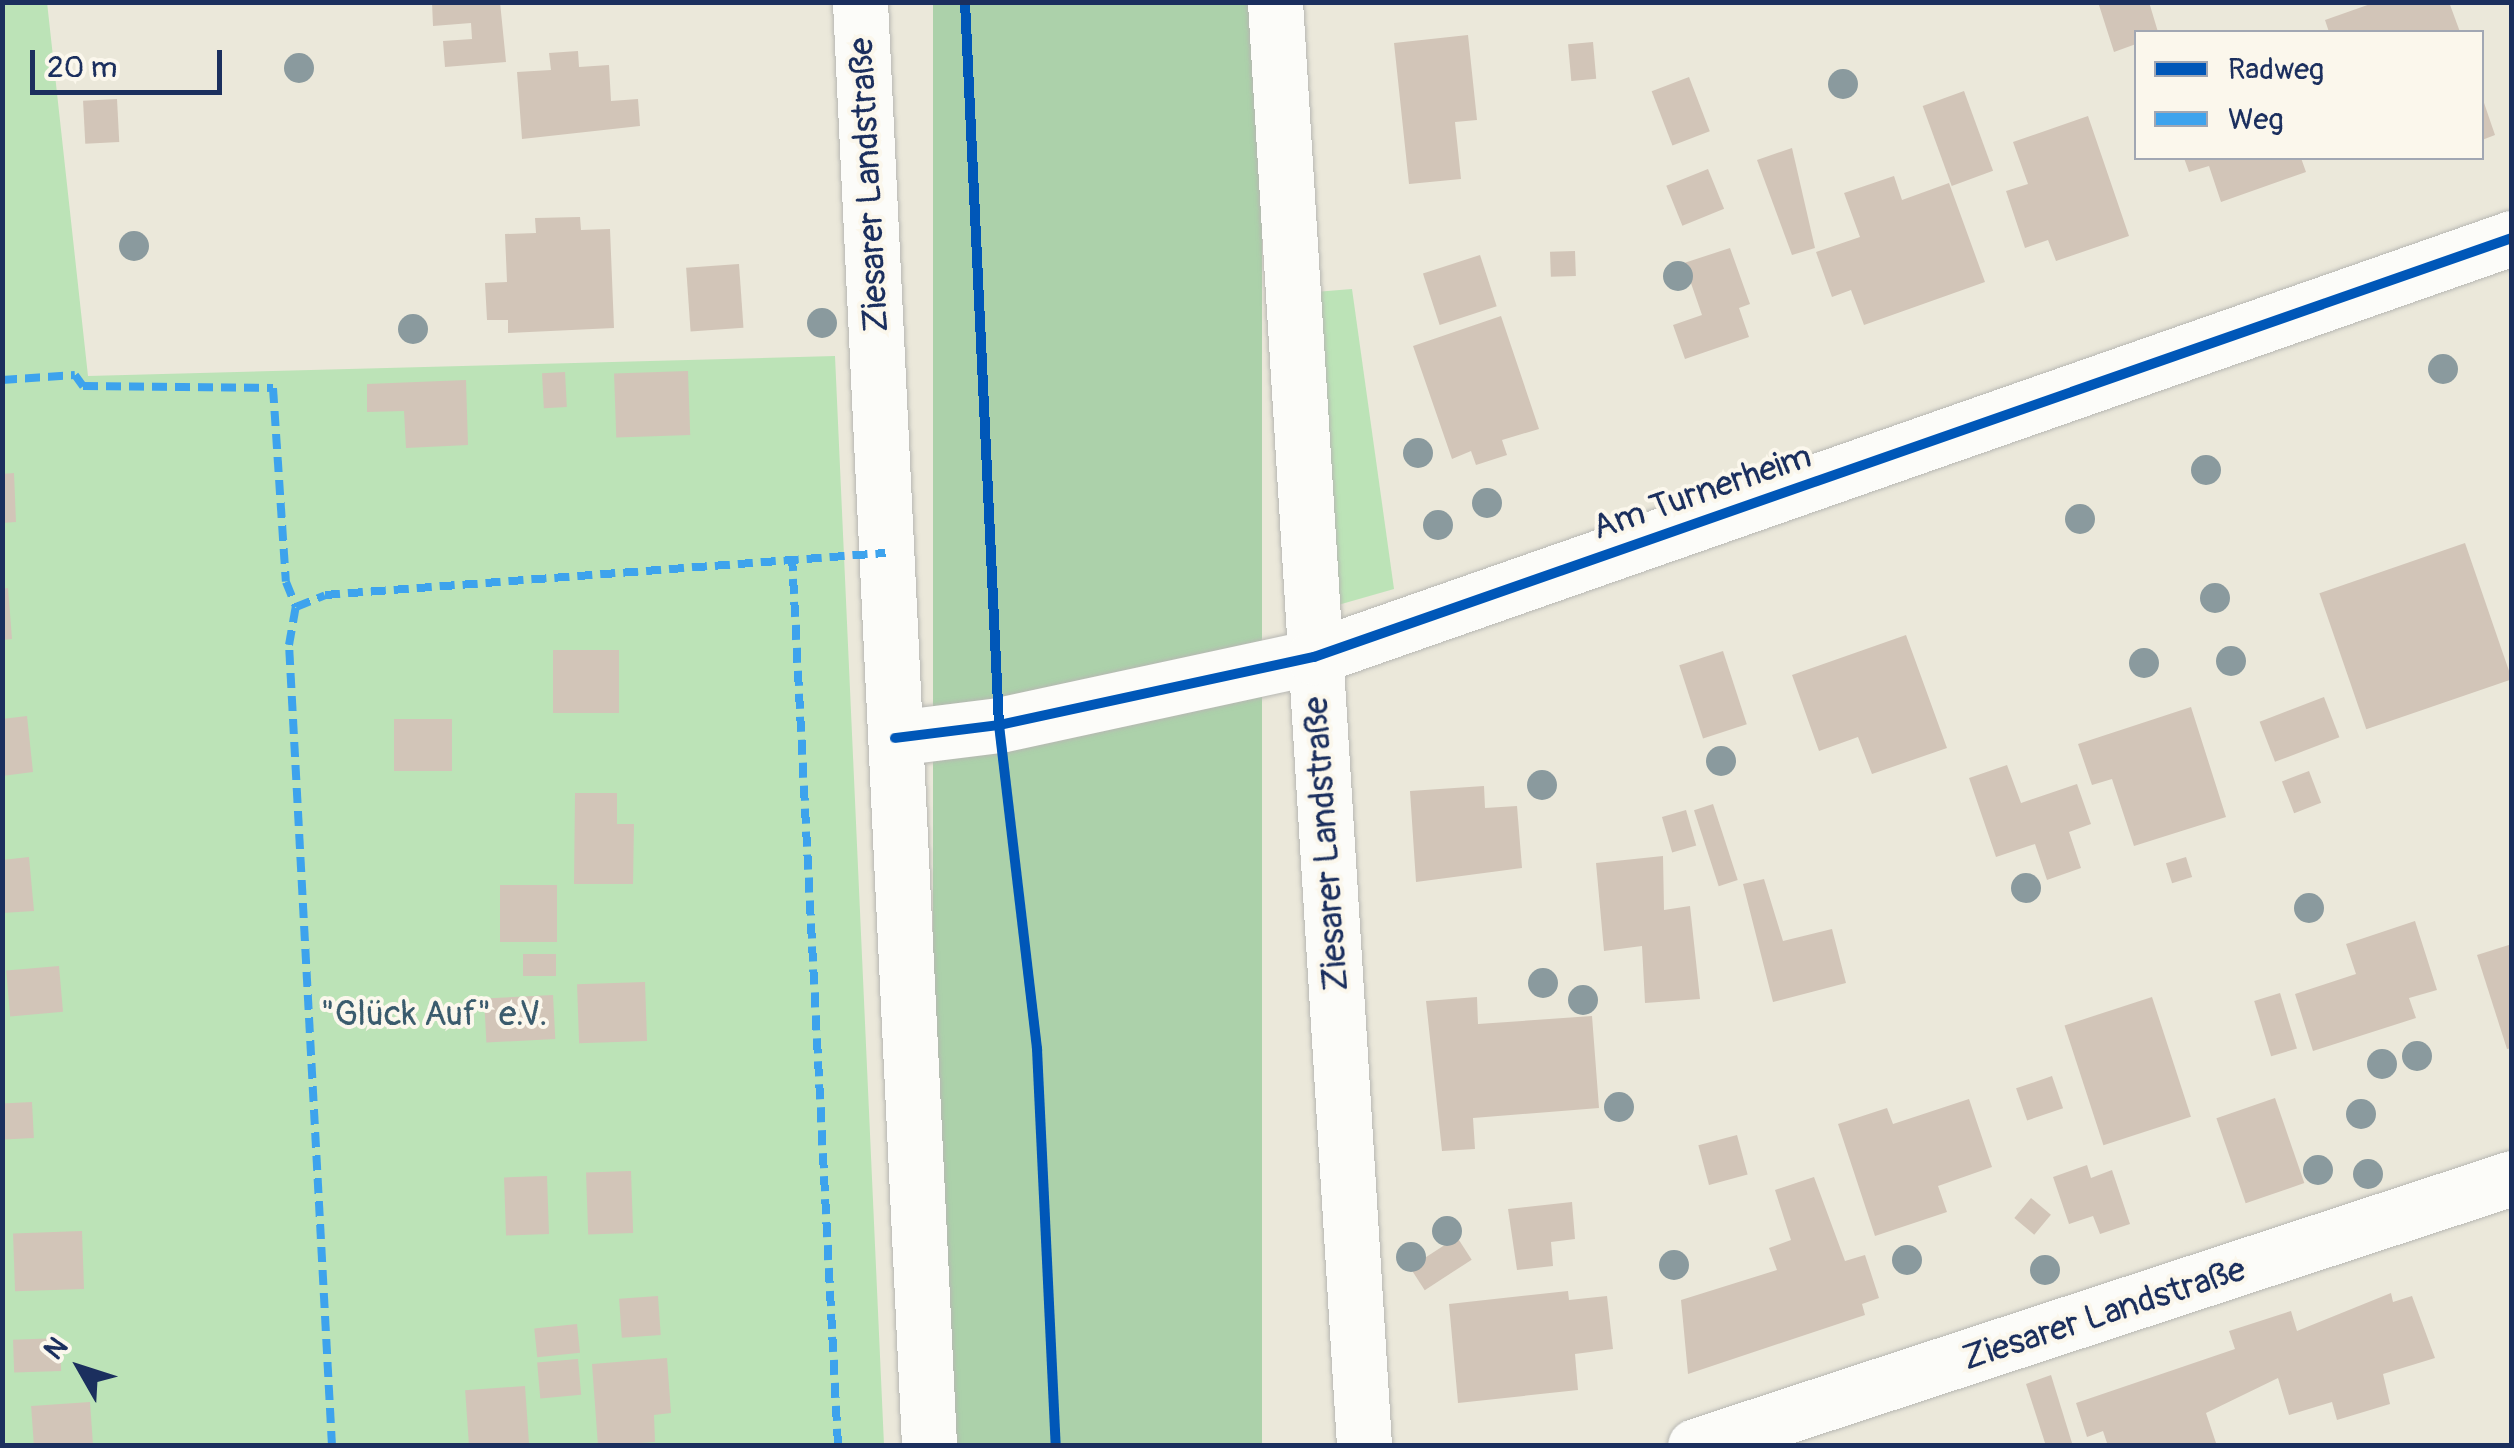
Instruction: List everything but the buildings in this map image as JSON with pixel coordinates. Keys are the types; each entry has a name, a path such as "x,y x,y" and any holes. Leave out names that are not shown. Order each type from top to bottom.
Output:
{"street":[{"name":"Ziesarer Landstraße","path":"860,2 929,1446"},
{"name":"Ziesarer Landstraße","path":"1275,2 1364,1446"},
{"name":"Am Turnerheim","path":"895,738 999,725 1314,657 2512,238"},
{"name":"Ziesarer Landstraße","path":"1695,1446 2512,1178"}],"green space":[{"name":"\"Glück Auf\" e.V.","path":"47,2 88,376 835,356 884,1445 3,1446 2,3"},
{"path":"933,3 1262,3 1262,1446 933,1446"},
{"path":"1352,289 1394,589 1296,617 1278,295"}],"marked path":[{"path":"2,380 75,375 83,386 273,388 286,582 296,607"},
{"path":"332,1446 289,645 296,607 325,595 885,553"},
{"path":"792,556 838,1446"}],"cycle path":[{"path":"965,2 999,725 1037,1049 1056,1446"},
{"path":"895,738 999,725 1314,657 2512,238"}]}
